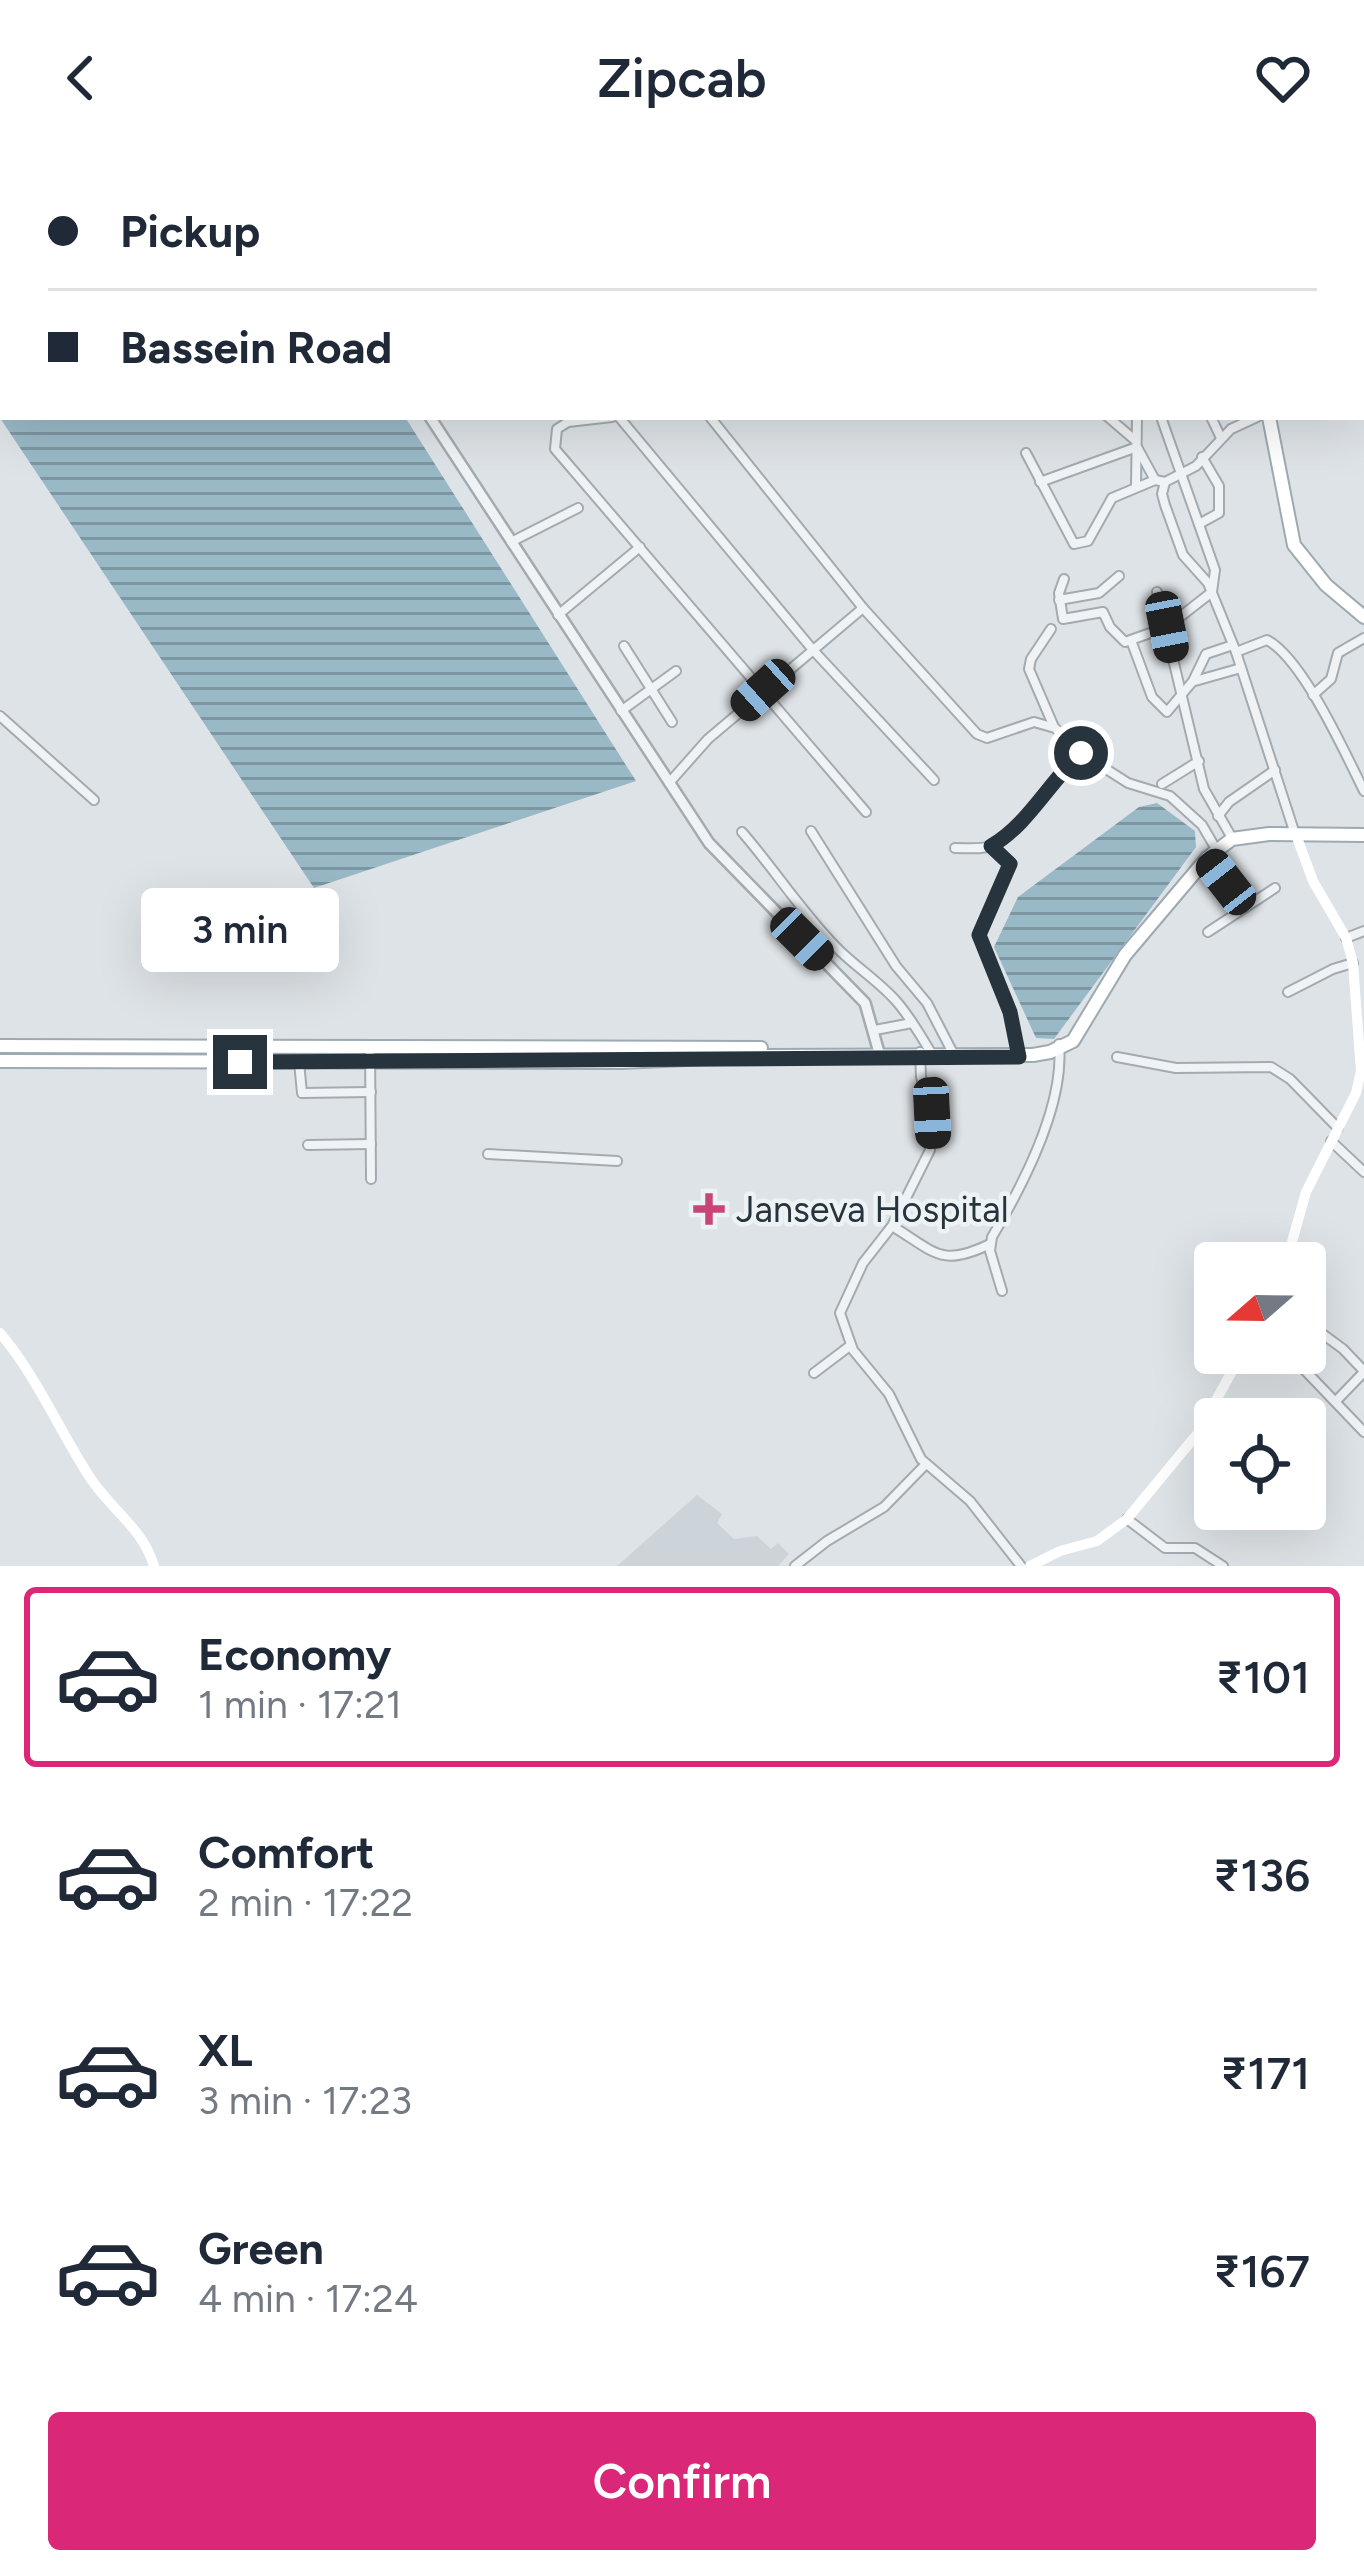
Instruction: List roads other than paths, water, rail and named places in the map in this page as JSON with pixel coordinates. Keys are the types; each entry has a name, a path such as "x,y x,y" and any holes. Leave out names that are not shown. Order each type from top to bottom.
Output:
{"main road":[{"path":"1270,420 1294,545 1326,585 1364,617"},
{"path":"1292,1242 1306,1192 1363,1071 1353,964 1346,938 1313,881 1295,832"},
{"path":"0,1046 32,1054 371,1063 508,1055 1018,1054 1059,1045 1084,1026 1125,955 1212,851 1231,837 1364,832"},
{"path":"0,1061 32,1054 370,1047 508,1055"},
{"path":"0,1333 27,1365 90,1479 139,1534 154,1566"},
{"path":"1025,1566 1097,1541 1126,1519 1194,1434"}],"street":[{"path":"432,420 709,843 865,1003 879,1053"},
{"path":"587,420 557,429 555,449 866,812"},
{"path":"618,420 813,650 934,780"},
{"path":"712,420 863,608 977,734 987,738 1034,722 1055,728"},
{"path":"1111,420 1137,444 1160,481 1183,555 1208,583 1295,832"},
{"path":"1136,486 1137,420"},
{"path":"1064,579 1063,620 1103,612 1110,627 1132,643 1167,627 1212,592 1215,570 1162,420"},
{"path":"1212,420 1221,438"},
{"path":"1026,453 1069,539 1081,544 1095,531 1112,497 1196,466 1232,428 1250,420"},
{"path":"1040,482 1137,444"},
{"path":"1199,524 1220,513 1222,497 1202,457"},
{"path":"511,542 578,508"},
{"path":"558,615 640,548"},
{"path":"1060,600 1099,592 1119,576"},
{"path":"1157,592 1209,803 1231,837"},
{"path":"669,783 708,739 863,608"},
{"path":"1051,629 1029,669 1055,728 1081,753 1128,783 1170,796 1202,825 1245,906"},
{"path":"1313,695 1331,679 1338,653 1364,638"},
{"path":"1132,643 1140,672 1162,711 1171,710 1206,654 1273,642 1313,695 1364,791"},
{"path":"624,646 672,722"},
{"path":"1193,681 1241,668"},
{"path":"621,711 676,671"},
{"path":"0,716 94,800"},
{"path":"955,848 991,846 1006,838 1081,753"},
{"path":"1162,784 1198,761"},
{"path":"1218,816 1229,802 1275,770"},
{"path":"742,832 790,897 804,906 836,948 895,1000 926,1055 933,1138 892,1226 863,1263 840,1313 851,1345 889,1394 926,1464 970,1501 1025,1566"},
{"path":"811,832 896,966 927,1003 954,1055"},
{"path":"991,846 1010,864 983,923 980,945 1010,1012 1018,1054"},
{"path":"1208,932 1275,888"},
{"path":"1346,938 1364,931"},
{"path":"1288,992 1353,964"},
{"path":"875,1030 912,1023"},
{"path":"892,1226 950,1258 991,1244 1037,1150 1059,1045"},
{"path":"370,1047 371,1178"},
{"path":"1117,1058 1176,1068 1271,1067 1290,1079 1338,1128"},
{"path":"299,1062 302,1093 371,1092"},
{"path":"1331,1142 1364,1172"},
{"path":"308,1144 371,1144"},
{"path":"488,1154 616,1161"},
{"path":"991,1244 1002,1291"},
{"path":"1326,1336 1364,1371 1337,1400"},
{"path":"814,1373 851,1345"},
{"path":"1310,1374 1364,1432"},
{"path":"796,1566 827,1540 884,1507 926,1464"},
{"path":"1126,1519 1165,1548 1195,1548 1223,1566"}],"water":[{"path":"1,420 407,420 636,781 314,888"},
{"path":"1157,803 1195,831 1196,847 1054,1039 1036,1038 994,947 1018,897 1139,807"}],"place":[{"name":"Janseva Hospital","path":"709,1209"}]}
